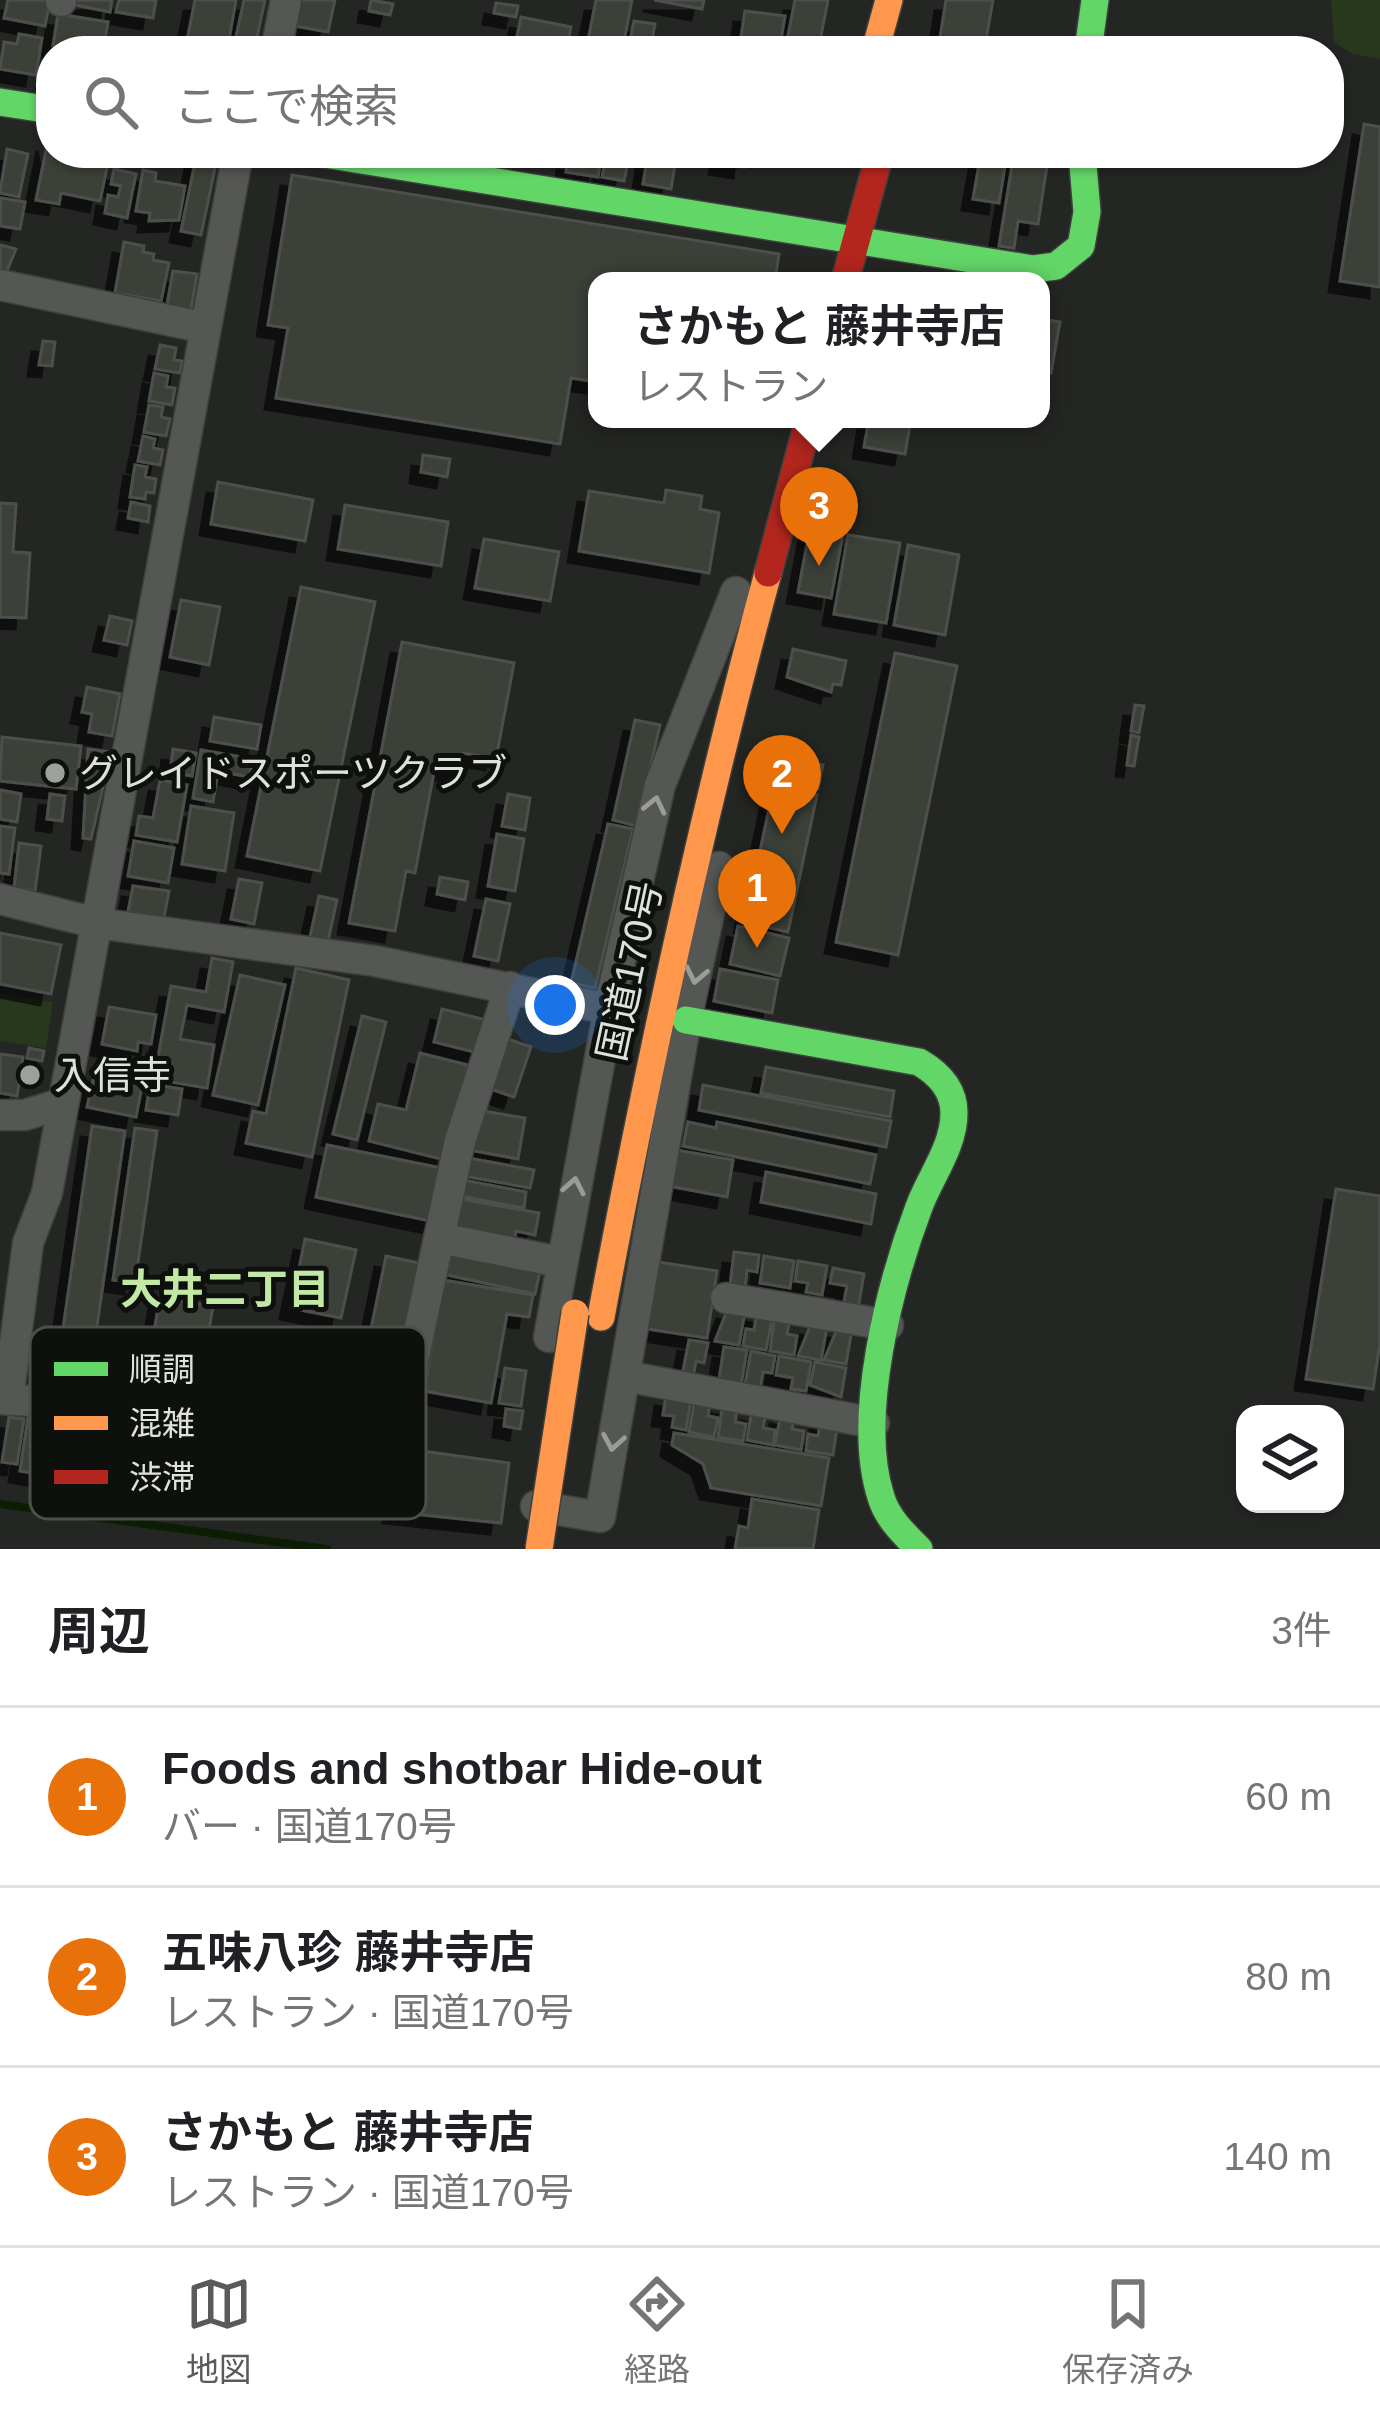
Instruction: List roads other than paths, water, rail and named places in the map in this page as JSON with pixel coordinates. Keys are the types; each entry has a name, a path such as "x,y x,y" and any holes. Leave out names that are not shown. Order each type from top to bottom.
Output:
{"main road":[{"path":"879,36 889,0"},
{"path":"1090,36 1095,0"},
{"path":"0,102 36,108"},
{"path":"410,168 1057,269 1085,244 1082,168"},
{"path":"847,272 876,168"},
{"name":"国道170号","path":"566,1549 588,1315 632,1016 778,428"},
{"name":"国道170号","path":"539,1549 705,806 807,428"},
{"path":"686,1020 919,1062 950,1090 950,1134 904,1253 874,1423 873,1465 881,1498 898,1529 919,1549"}],"street":[{"path":"279,36 286,0"},
{"path":"4,1399 28,1244 47,1193 235,168"},
{"path":"0,285 206,328"},
{"path":"736,592 660,785 609,1009 560,1262 525,1504 600,1517 686,1020 736,787 748,653"},
{"path":"0,899 96,923 375,961 609,1009"},
{"path":"420,1327 460,1141 510,987"},
{"path":"0,1115 25,1115 63,1103"},
{"path":"439,1238 560,1262"},
{"path":"726,1298 888,1325"},
{"path":"625,1376 874,1423"}],"waterway":[{"path":"0,1504 30,1508"},
{"path":"109,1519 327,1549"}],"place":[{"name":"さかもと 藤井寺店","path":"819,566"},
{"name":"グレイドスポーツクラブ","path":"55,773"},
{"name":"五味八珍 藤井寺店","path":"782,834"},
{"name":"Foods and shotbar Hide-out","path":"757,948"},
{"name":"入信寺","path":"30,1075"}],"district":[{"name":"大井二丁目","path":"225,1289"}]}
